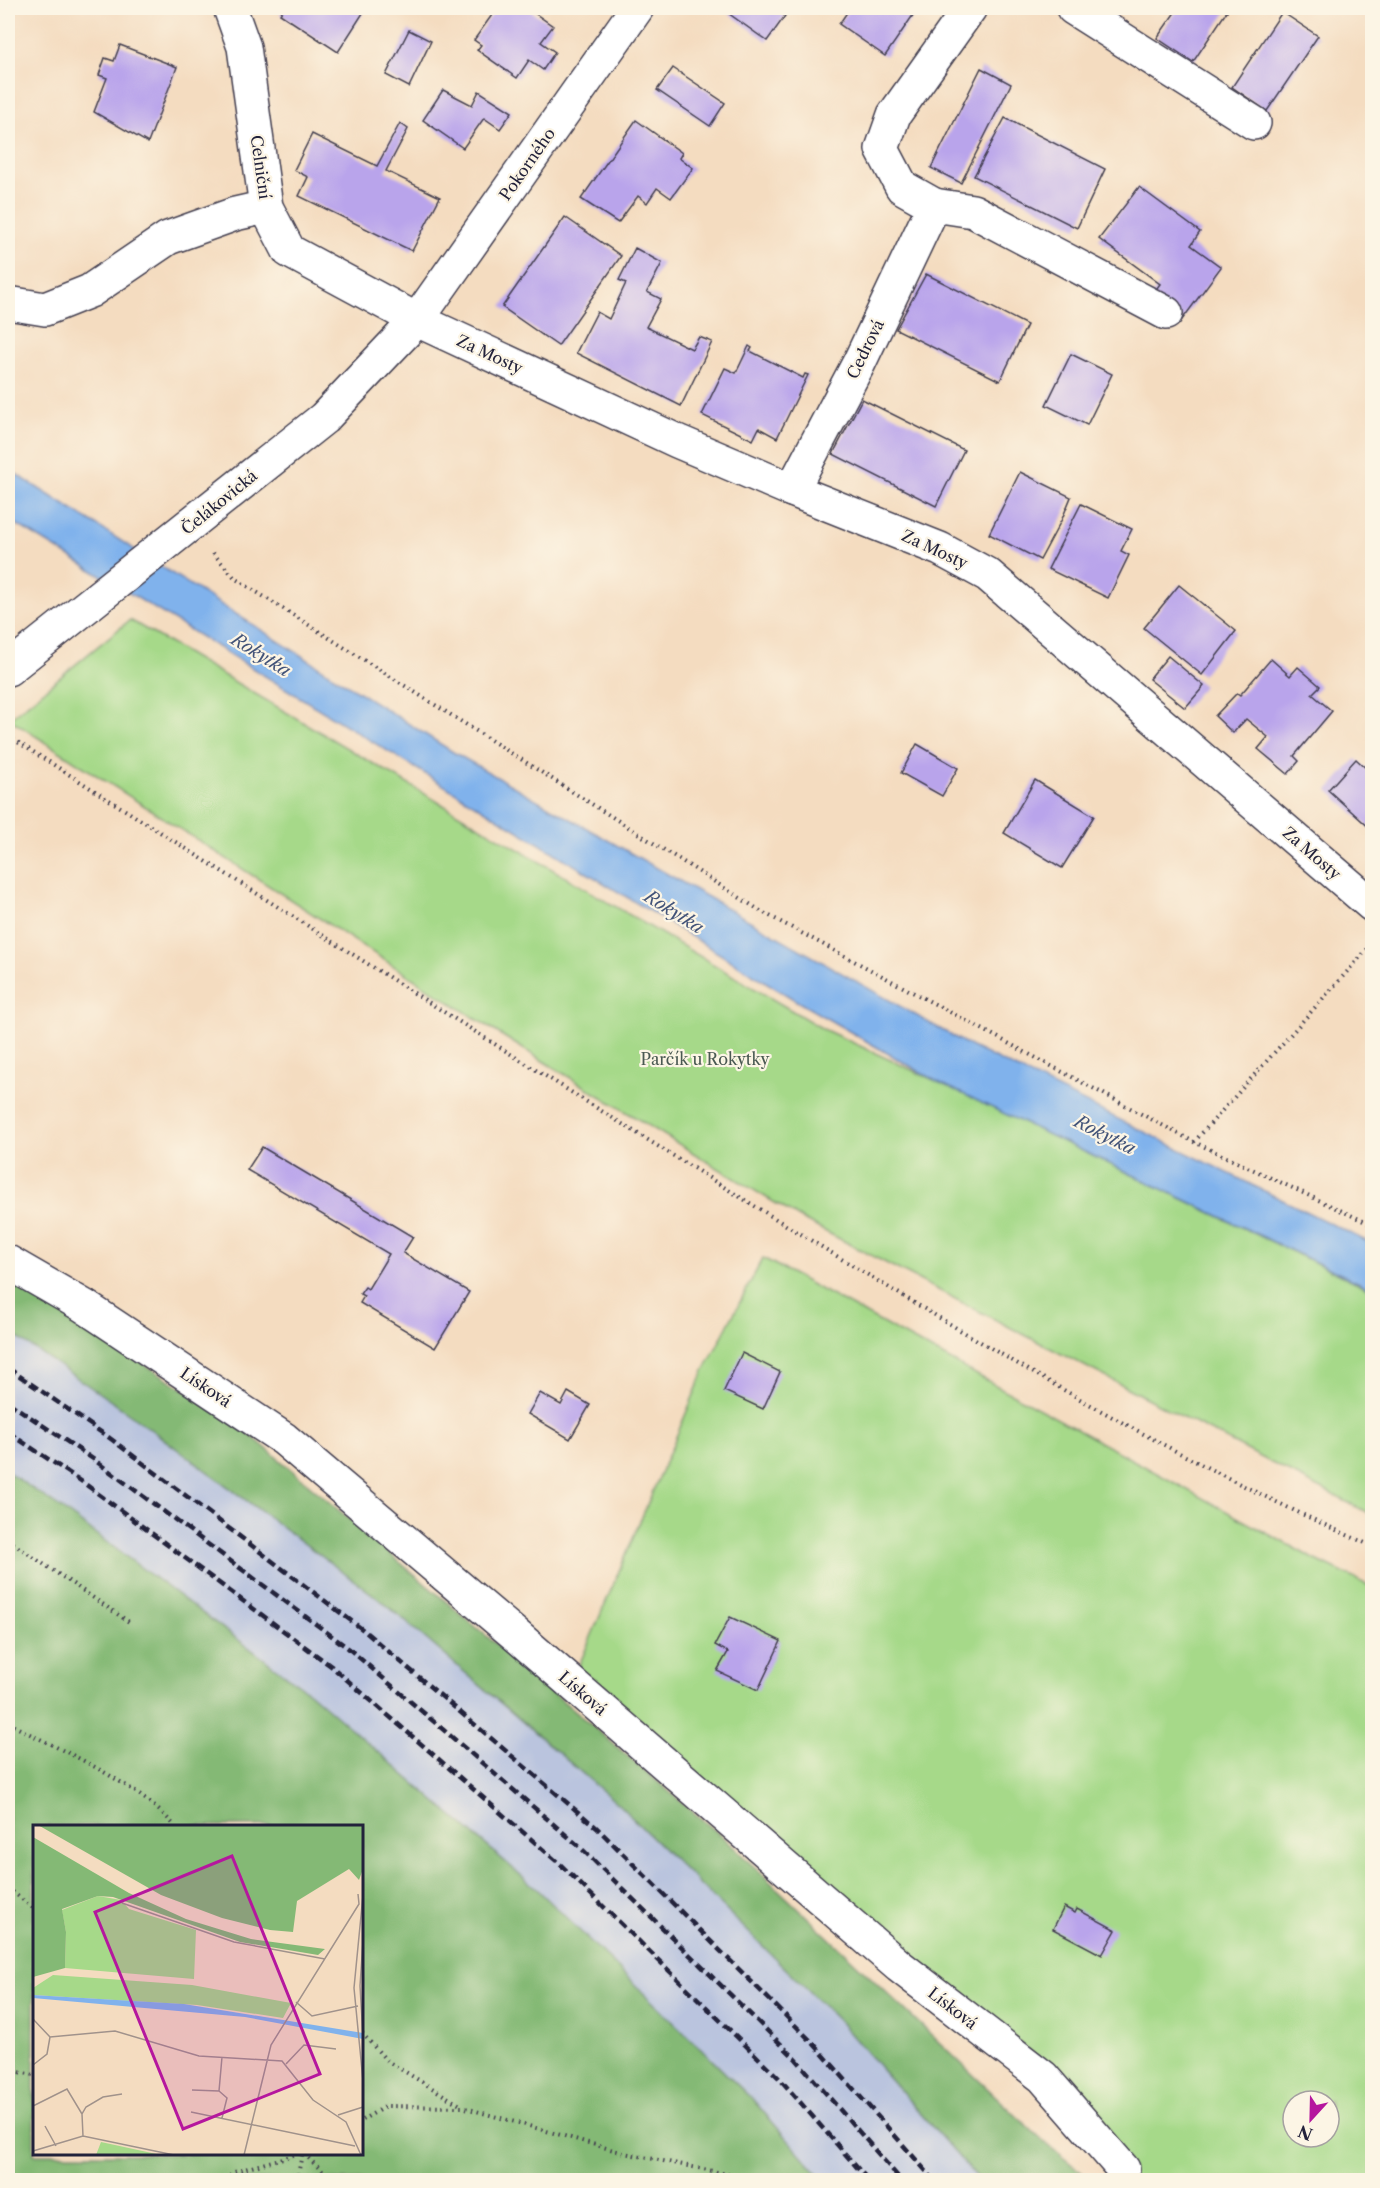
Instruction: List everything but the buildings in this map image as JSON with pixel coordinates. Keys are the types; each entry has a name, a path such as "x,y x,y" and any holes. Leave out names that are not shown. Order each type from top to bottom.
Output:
{"street":[{"name":"Celniční","path":"230,8 244,47 266,207 289,251 417,320"},
{"name":"Pokorného","path":"417,320 637,8"},
{"path":"970,8 894,115 882,149 902,187 934,205 973,211 1166,314"},
{"path":"1073,8 1254,123"},
{"name":"Cedrová","path":"792,490 859,363 934,205"},
{"path":"8,303 45,309 90,291 168,238 235,213 266,207"},
{"name":"Za Mosty","path":"417,320 677,441 940,549 988,575 1372,905"},
{"name":"Čelákovická","path":"8,669 324,418 417,320"},
{"name":"Lísková","path":"8,1262 84,1306 284,1439 517,1636 899,1966 1043,2077 1123,2169"}],"path":[{"path":"180,533 236,579 764,913 1194,1142 1372,1225"},
{"path":"8,736 680,1160 922,1308 1131,1429 1372,1546"},
{"path":"1194,1142 1372,944"},
{"path":"8,1540 132,1624"},
{"path":"8,1723 116,1780 157,1807 173,1825"},
{"path":"8,1888 33,1908"},
{"path":"363,2034 387,2061 462,2107"},
{"path":"8,2070 33,2075"},
{"path":"363,2119 386,2106 462,2107 624,2153 758,2181"},
{"path":"226,2181 234,2172 294,2155"},
{"path":"297,2181 303,2155"},
{"path":"304,2155 332,2181"}],"shaded area":[{"path":"8,1331 130,1414 383,1602 618,1804 839,2021 979,2180 823,2180 754,2101 538,1890 310,1693 62,1509 8,1472"}],"green space":[{"name":"Parčík u Rokytky","path":"130,620 823,1029 1372,1290 1372,1515 803,1220 512,1042 9,719"},
{"path":"763,1258 1314,1559 1372,1587 1372,2180 1108,2180 1080,2093 574,1677 704,1371"},
{"path":"8,1277 234,1421 725,1839 1044,2142 1091,2180 979,2180 839,2021 618,1804 383,1602 130,1414 8,1331"},
{"path":"8,1472 62,1509 310,1693 538,1890 754,2101 823,2180 8,2180"}],"water":[{"name":"Rokytka","path":"8,469 453,752 970,1046 1372,1244 1372,1289 936,1081 800,1003 8,519"}],"railway":[{"path":"8,1368 111,1439 362,1629 597,1828 813,2043 934,2180"},
{"path":"8,1402 93,1459 348,1648 580,1847 796,2059 901,2180"},
{"path":"8,1432 81,1481 331,1666 561,1865 779,2078 868,2180"}]}
